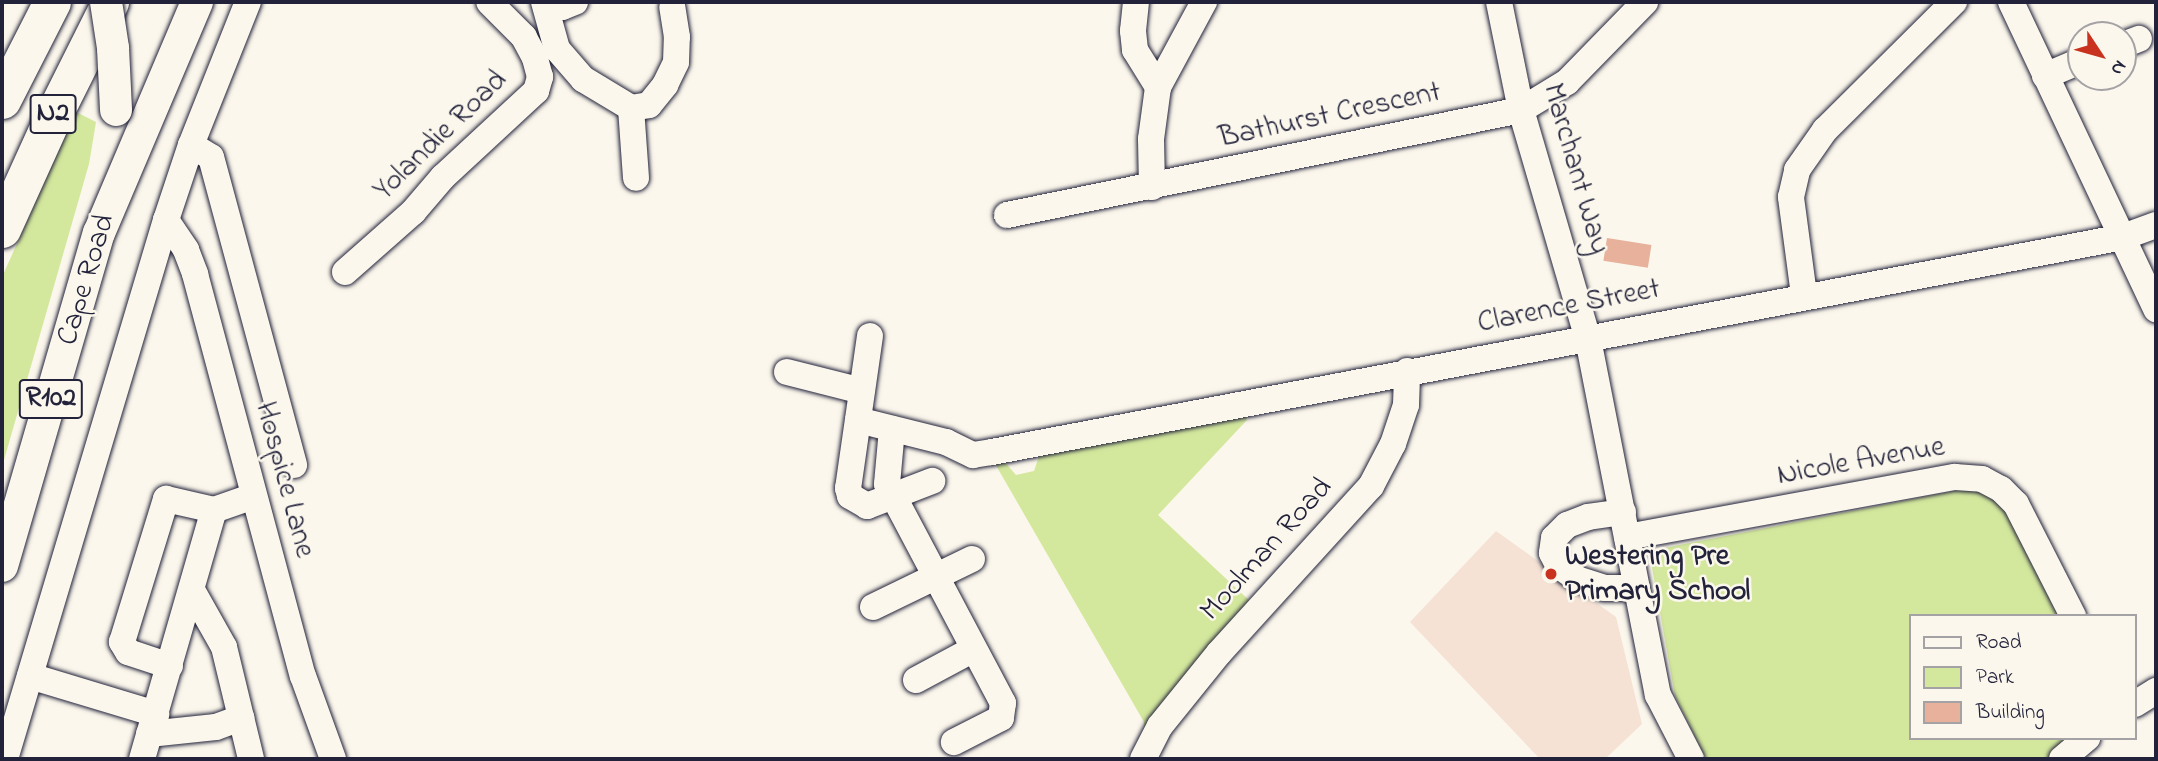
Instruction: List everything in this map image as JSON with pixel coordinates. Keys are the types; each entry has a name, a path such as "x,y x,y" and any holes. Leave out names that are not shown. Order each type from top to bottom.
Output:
{"highway":[{"name":"N2","path":"2,100 52,2"},
{"name":"N2","path":"2,229 108,2"}],"main road":[{"path":"99,233 110,179 116,110 108,2"},
{"name":"Cape Road","path":"2,566 99,233 197,2"}],"street":[{"path":"5,759 166,220 191,145 248,2"},
{"name":"Yolandie Road","path":"345,272 413,212 443,177 536,90 540,77 535,58 524,37 489,2"},
{"path":"545,2 562,7 575,2"},
{"path":"545,2 557,49 583,79 631,108 649,105 666,85 676,62 677,37 672,7"},
{"path":"1136,2 1133,31 1135,50 1158,87"},
{"path":"1152,187 1151,139 1158,87 1204,2"},
{"name":"Marchant Way","path":"1499,2 1521,110 1588,339 1657,695 1690,759"},
{"name":"Bathurst Crescent","path":"1007,215 1521,110 1567,82 1645,2"},
{"path":"1804,295 1791,197 1797,170 1807,152 1825,131 1954,2"},
{"path":"2011,2 2156,309"},
{"path":"2045,76 2067,67"},
{"path":"631,108 636,178"},
{"path":"191,145 211,157 294,465"},
{"name":"Hospice Lane","path":"166,220 186,250 195,274 303,676 334,759"},
{"name":"Clarence Street","path":"858,420 946,442 974,454 992,452 1407,371 1588,339 1804,295 2123,237 2156,225"},
{"path":"870,336 848,488 850,496 867,506 932,481"},
{"name":"Moolman Road","path":"1143,759 1160,726 1219,653 1371,486 1393,444 1406,405 1407,371"},
{"path":"787,372 862,391"},
{"path":"892,429 886,476 892,495 972,650 1003,703 1001,718 954,742"},
{"name":"Nicole Avenue","path":"1625,524 1955,478 1982,479 2001,489 2016,504 2072,614"},
{"path":"170,666 128,652 122,642 166,499 214,510 254,496"},
{"path":"149,736 193,592 214,510"},
{"path":"1625,524 1588,517 1567,525 1554,538 1552,554 1558,565 1577,579 1604,588 1637,587"},
{"path":"873,607 972,559"},
{"path":"193,592 224,648 251,759"},
{"path":"915,680 972,650"},
{"path":"30,676 149,736 216,727 242,718"},
{"path":"2137,703 2156,691"},
{"path":"2062,759 2085,740"}],"shaded area":[{"path":"1496,531 1616,617 1642,724 1605,759 1540,759 1410,622"}],"green space":[{"path":"76,112 96,122 89,164 2,467 2,277"},
{"path":"1245,411 1247,420 1158,515 1251,602 1144,735 1144,722 994,462 1003,460 1016,475 1034,471 1040,453"},
{"path":"1979,486 2013,516 2057,614 1910,614 1910,740 2072,740 2048,759 1706,759 1675,696 1649,551"}],"building":[{"path":"1607,238 1651,245 1648,268 1603,261"}],"place":[{"name":"Westering Pre Primary School","path":"1551,574"}]}
